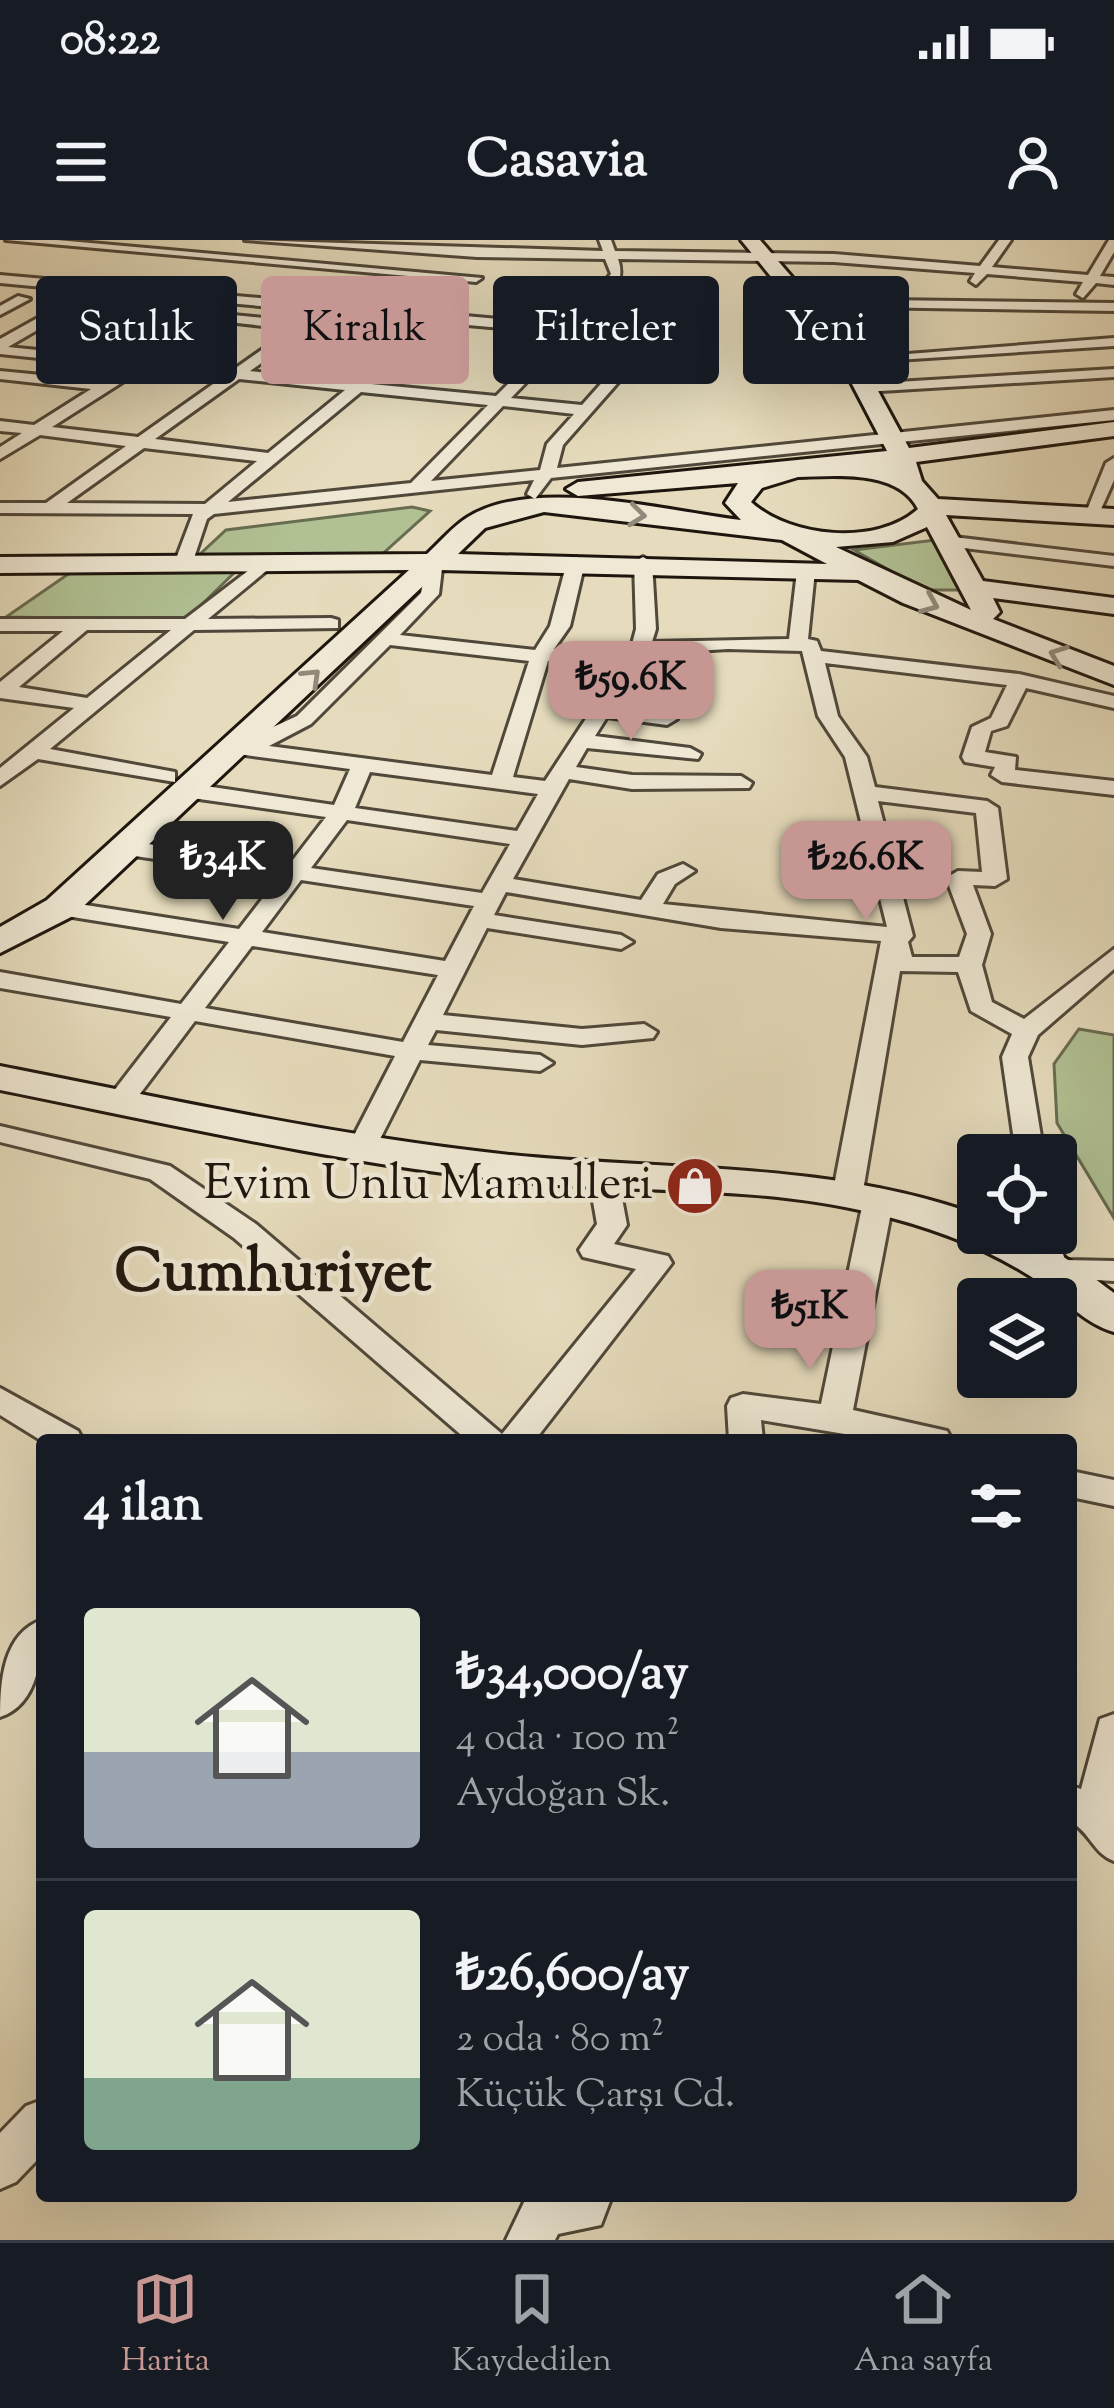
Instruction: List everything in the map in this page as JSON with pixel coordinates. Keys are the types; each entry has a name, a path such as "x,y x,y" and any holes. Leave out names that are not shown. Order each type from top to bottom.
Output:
{"main road":[{"path":"756,247 788,276"},
{"path":"862,384 970,587 1001,634"},
{"path":"1111,427 894,446 752,483 740,492 738,503 745,514 868,574 1001,634 1114,676"},
{"path":"23,923 128,848 180,784 331,623 460,510 534,485 798,470 855,471 927,502 1101,516"},
{"path":"23,923 53,881 180,784 238,748 476,523 509,508 544,504 788,533 882,536 924,521 927,502"},
{"path":"0,565 643,562 868,574"},
{"path":"970,587 1114,606"},
{"path":"0,977 36,936 23,923"},
{"path":"0,1078 361,1149 625,1178 864,1194 957,1224"},
{"path":"1049,1254 1114,1316"}],"street":[{"path":"12,240 476,278"},
{"path":"119,276 170,240"},
{"path":"250,240 607,247 681,254 756,247 1114,281"},
{"path":"672,240 681,254"},
{"path":"825,273 845,240"},
{"path":"960,307 1005,240"},
{"path":"1028,386 1114,242"},
{"path":"469,290 476,278 476,247"},
{"path":"607,247 615,276"},
{"path":"0,279 36,282"},
{"path":"0,297 36,300"},
{"path":"0,311 23,299"},
{"path":"909,303 1114,307"},
{"path":"0,348 36,326"},
{"path":"909,354 1114,342"},
{"path":"0,348 36,352"},
{"path":"864,388 1028,386 1114,373"},
{"path":"0,375 104,386"},
{"path":"237,375 584,410"},
{"path":"0,454 107,384"},
{"path":"52,506 224,384"},
{"path":"183,564 194,532 209,509 366,384"},
{"path":"417,486 518,384"},
{"path":"534,485 555,444 608,384"},
{"path":"194,532 534,485 894,446 1011,418 1111,427"},
{"path":"0,426 273,458"},
{"path":"1101,516 1114,464"},
{"path":"0,508 209,509 417,486 534,485"},
{"path":"945,541 1114,561"},
{"path":"238,748 274,738 304,720 430,593 434,560"},
{"path":"501,781 540,656 560,626 576,562"},
{"path":"361,1149 557,780 639,652 646,629 643,562"},
{"path":"0,779 265,563"},
{"path":"128,848 490,902 648,909 785,928 901,936 856,757 828,716 804,650 806,571"},
{"path":"0,625 331,623"},
{"path":"0,691 83,624"},
{"path":"384,639 540,656 728,643 1019,680 1114,702"},
{"path":"1019,680 1000,722 982,728 973,757 1008,763 1002,775 1114,788"},
{"path":"0,691 93,705"},
{"path":"602,710 668,719"},
{"path":"581,741 690,754"},
{"path":"238,748 501,781 741,783"},
{"path":"34,752 341,813 525,838"},
{"path":"120,1101 341,813 362,766"},
{"path":"867,793 987,808 995,879 958,878 979,934 969,965 980,1006 1026,1031"},
{"path":"648,909 666,879 682,872"},
{"path":"490,902 621,942"},
{"path":"23,923 249,938 454,970"},
{"path":"894,935 902,964 969,965"},
{"path":"835,1418 894,935"},
{"path":"1027,1134 1016,1057 1026,1031 1114,956"},
{"path":"0,977 411,1051 540,1064"},
{"path":"425,1021 583,1037 644,1033"},
{"path":"0,1134 160,1172 245,1231 482,1434"},
{"path":"521,1434 657,1263 594,1250 612,1225 606,1190 625,1178"},
{"path":"1054,1254 1114,1271"},
{"path":"0,1400 56,1434"},
{"path":"745,1434 743,1406 908,1434"},
{"path":"1077,1485 1114,1492"},
{"path":"0,1701 36,1644"},
{"path":"1093,1820 1114,1730"},
{"path":"0,2166 36,2128"},
{"path":"530,2240 544,2212 584,2208 586,2202"}],"green space":[{"path":"412,507 430,511 379,557 198,556 226,530"},
{"path":"935,540 962,590 924,590 854,550"},
{"path":"77,568 239,568 186,620 6,617"},
{"path":"1079,1029 1114,1035 1114,1218 1077,1156 1077,1134 1064,1134 1057,1123 1054,1064"}],"place":[{"name":"Evim Unlu Mamulleri","path":"695,1186"}],"district":[{"name":"Cumhuriyet","path":"273,1275"}]}
